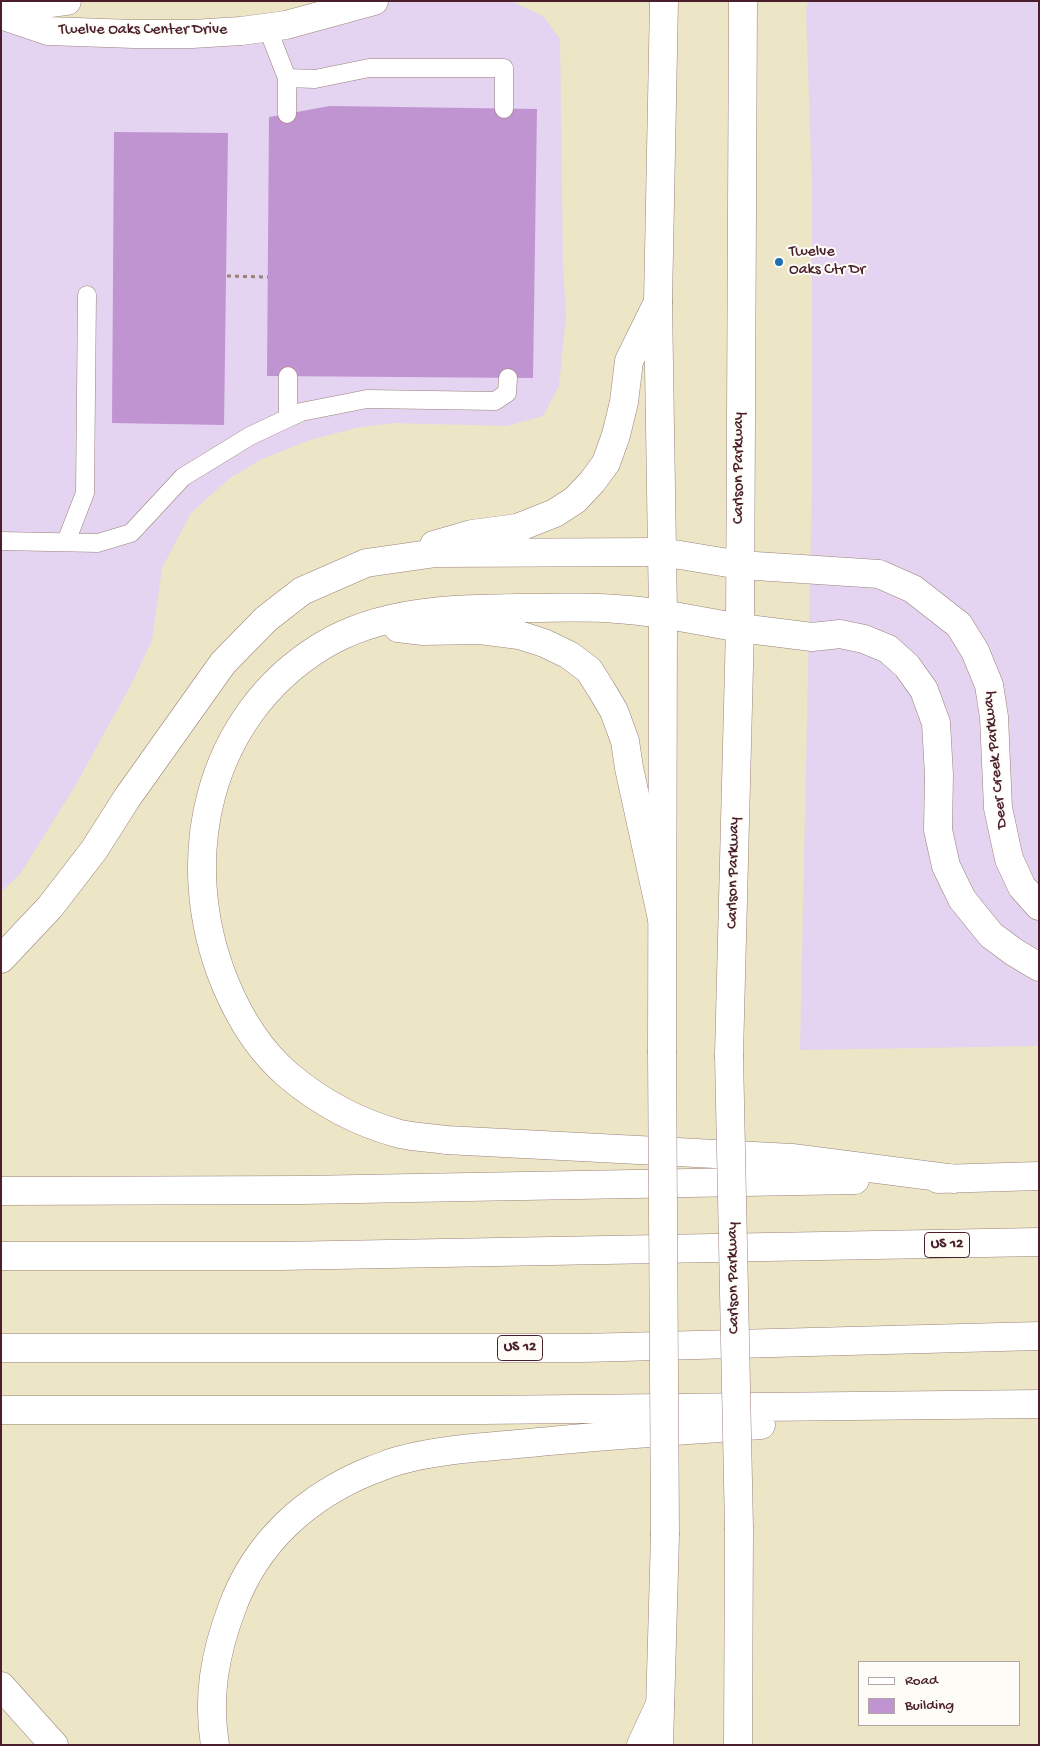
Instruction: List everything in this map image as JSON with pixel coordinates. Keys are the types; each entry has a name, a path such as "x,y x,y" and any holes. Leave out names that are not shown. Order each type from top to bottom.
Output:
{"main road":[{"name":"Twelve Oaks Center Drive","path":"1,10 67,1"},
{"name":"Twelve Oaks Center Drive","path":"1,15 48,31 192,34 241,31 286,24 374,1"},
{"path":"659,1745 665,1535 662,1050 663,614 658,302 664,1"},
{"name":"Carlson Parkway","path":"738,1745 738,1529 729,1055 740,628 743,1"},
{"path":"1,959 50,907 94,850 127,798 223,664 266,619 302,591 366,563 387,559 472,534 517,528 555,514 575,500 606,463 616,435 624,402 630,361 658,302"},
{"name":"Deer Creek Parkway","path":"387,559 436,553 662,552 740,565 879,574 913,589 958,625 975,651 988,685 994,717 998,808 1009,859 1022,887 1039,906"},
{"path":"955,1179 792,1158 446,1140 401,1134 336,1108 286,1074 248,1028 232,1002 211,945 205,912 202,874 204,837 209,800 226,752 243,722 260,698 288,669 323,645 349,632 414,614 452,609 616,608 663,614 740,628 812,636 840,634 864,639 888,649 907,666 924,690 936,723 939,775 938,830 946,866 962,899 991,935 1039,967"},
{"path":"369,625 423,631 480,630 519,636 544,643 569,655 589,670 614,712 625,741 629,768 662,919"},
{"path":"1,1191 312,1190 1039,1176"},
{"name":"US 12","path":"1,1256 300,1256 1039,1242"},
{"name":"US 12","path":"1,1348 583,1348 1039,1336"},
{"path":"1,1410 492,1410 1039,1404"},
{"path":"215,1745 211,1723 211,1689 217,1653 224,1628 246,1574 273,1537 295,1515 322,1494 357,1477 400,1460 448,1452 601,1436 1039,1404"},
{"path":"1,1686 54,1745"},
{"path":"641,1745 660,1704"}],"lane":[{"path":"267,27 287,78 287,114"},
{"path":"287,78 315,80 369,68 504,68 504,108"},
{"path":"66,542 85,493 88,295"},
{"path":"288,376 288,418"},
{"path":"1,541 98,542 131,533 183,477 250,436 301,412 367,400 494,401 506,393 508,378"}],"path":[{"path":"226,276 268,277"}],"shaded area":[{"path":"374,1 511,1 543,16 560,39 563,270 566,315 559,386 543,416 507,426 393,423 356,428 310,440 262,459 230,478 191,513 162,568 152,640 132,683 75,786 44,836 20,874 1,892 1,14 149,34"},
{"path":"808,1 1039,1 1039,1046 800,1050 812,486 812,185 806,11"}],"building":[{"path":"330,106 537,109 533,378 267,376 269,117"},
{"path":"114,132 228,133 224,425 112,423"}],"place":[{"name":"Twelve Oaks Ctr Dr","path":"779,262"}]}
